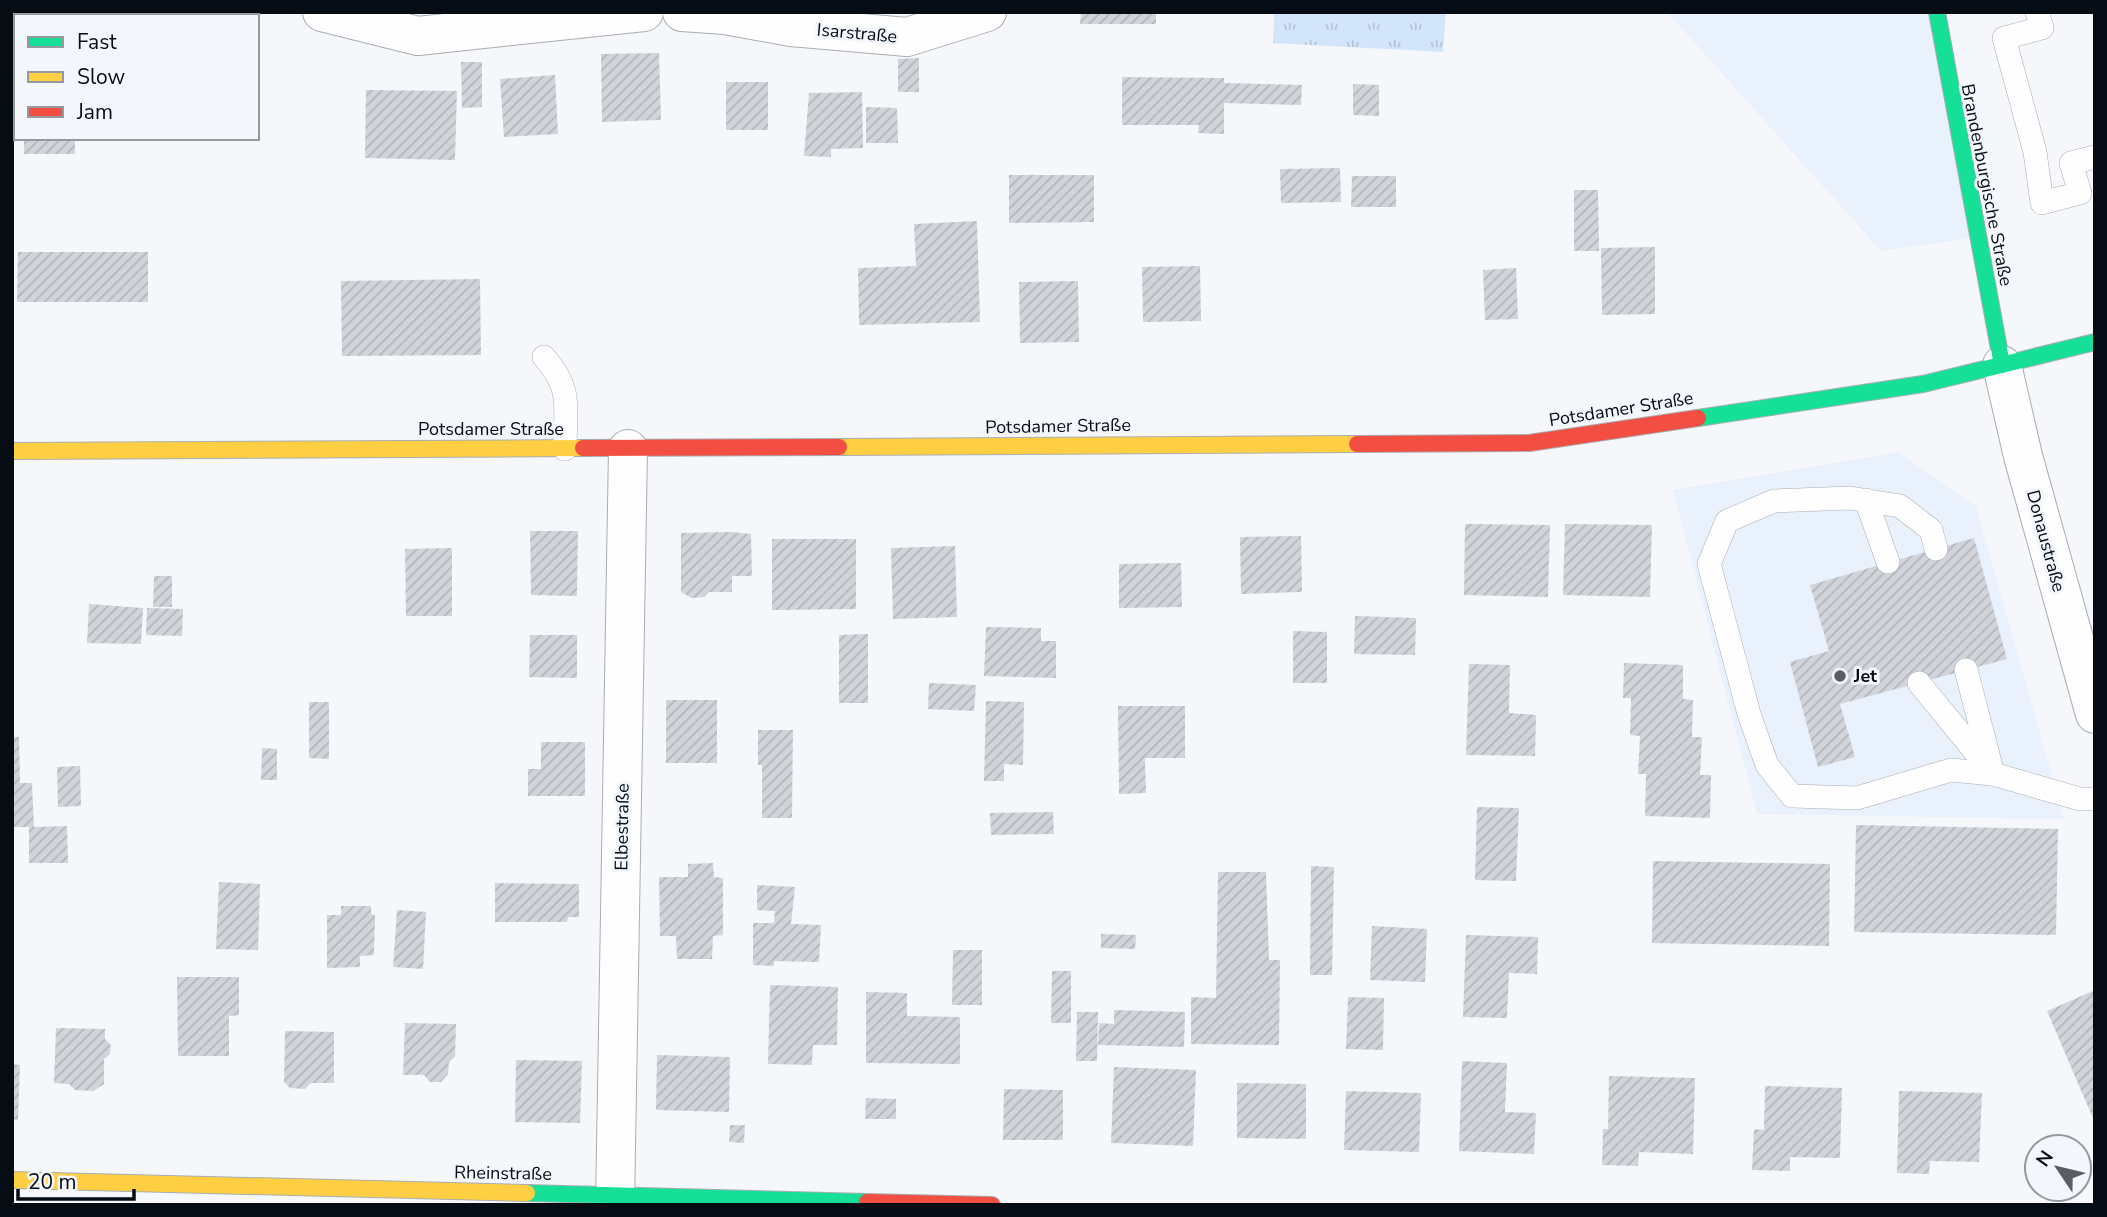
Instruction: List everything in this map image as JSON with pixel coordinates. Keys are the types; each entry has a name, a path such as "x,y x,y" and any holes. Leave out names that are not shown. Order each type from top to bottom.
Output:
{"main road":[{"name":"Brandenburgische Straße","path":"1937,12 1946,79 1986,268 1992,319 2002,365"},
{"name":"Potsdamer Straße","path":"12,451 1529,443 1923,384 2095,342"},
{"name":"Rheinstraße","path":"12,1180 615,1200 992,1205"}],"street":[{"path":"322,12 418,36 644,12"},
{"name":"Isarstraße","path":"682,12 725,15 791,27 907,37 987,12"},
{"name":"Donaustraße","path":"2002,365 2023,456 2095,714"},
{"name":"Elbestraße","path":"615,1200 628,449"}],"lane":[{"path":"2037,12 2042,28 2004,38 2035,152 2042,204 2080,193 2071,163 2095,157"},
{"path":"544,357 560,375 566,392 565,449"},
{"path":"1936,549 1931,530 1900,506 1866,500 1850,498 1774,501 1727,521 1709,564 1749,713 1767,765 1792,796 1857,799 1951,770 1993,774 2080,799 2095,799"},
{"path":"1866,500 1888,562"},
{"path":"1966,670 1993,774"},
{"path":"1919,683 1993,774"}],"shaded area":[{"path":"1667,12 1937,12 1979,237 1881,251"},
{"path":"1898,452 1976,506 2064,819 1757,814 1673,490"}],"green space":[{"path":"1274,12 1446,12 1443,52 1273,43"}],"building":[{"path":"1081,12 1156,12 1156,24 1080,24"},
{"path":"659,53 661,120 602,122 601,54"},
{"path":"919,58 919,92 898,92 898,59"},
{"path":"461,62 482,62 482,107 462,108"},
{"path":"555,75 558,134 504,137 500,79"},
{"path":"1122,77 1224,78 1224,83 1302,85 1301,105 1224,103 1224,134 1198,133 1199,125 1122,125"},
{"path":"726,82 768,82 768,130 726,130"},
{"path":"1353,84 1379,85 1379,116 1353,115"},
{"path":"366,90 457,91 455,160 365,158"},
{"path":"862,92 863,148 831,149 831,157 804,156 809,93"},
{"path":"866,107 897,108 898,143 866,143"},
{"path":"24,140 75,140 75,154 24,154"},
{"path":"1340,168 1341,202 1281,203 1280,169"},
{"path":"1009,175 1094,175 1094,222 1009,223"},
{"path":"1352,176 1396,176 1396,207 1351,207"},
{"path":"1574,190 1598,190 1599,251 1574,251"},
{"path":"977,221 980,322 859,325 858,268 916,266 914,224"},
{"path":"1655,247 1655,314 1602,315 1601,248"},
{"path":"18,252 148,252 148,302 17,302"},
{"path":"1200,266 1201,321 1143,322 1142,267"},
{"path":"1516,268 1518,319 1485,320 1483,270"},
{"path":"480,279 481,355 342,356 341,281"},
{"path":"1078,281 1079,342 1020,343 1019,282"},
{"path":"1465,524 1550,525 1548,597 1464,595"},
{"path":"1565,524 1652,525 1650,597 1563,595"},
{"path":"530,531 578,531 577,596 531,595"},
{"path":"681,533 751,534 752,576 732,576 732,592 709,592 704,597 692,598 681,592"},
{"path":"1301,536 1302,592 1241,594 1240,537"},
{"path":"1974,538 2007,659 1840,704 1855,757 1818,767 1790,662 1829,651 1810,585"},
{"path":"772,539 856,539 856,609 772,610"},
{"path":"955,546 957,617 893,619 891,548"},
{"path":"452,548 452,616 406,616 405,549"},
{"path":"1181,563 1182,607 1119,608 1119,564"},
{"path":"154,576 172,576 172,607 153,607"},
{"path":"89,604 143,608 141,644 87,643"},
{"path":"147,608 183,609 182,636 146,635"},
{"path":"1355,616 1416,618 1415,655 1354,654"},
{"path":"986,627 1041,628 1041,641 1056,641 1056,678 984,676"},
{"path":"1293,631 1327,632 1327,683 1293,683"},
{"path":"868,634 868,703 839,703 839,635"},
{"path":"530,635 577,635 577,678 529,677"},
{"path":"1624,663 1683,665 1683,699 1693,700 1692,737 1702,737 1700,775 1711,775 1710,818 1645,816 1646,774 1638,774 1640,736 1630,735 1631,698 1623,698"},
{"path":"1469,664 1510,665 1509,713 1536,715 1535,756 1466,755"},
{"path":"929,683 976,685 974,711 928,709"},
{"path":"666,700 717,700 717,763 666,763"},
{"path":"986,701 1024,702 1023,765 1004,764 1004,781 984,781"},
{"path":"309,702 329,702 329,759 309,758"},
{"path":"1118,706 1185,706 1185,758 1145,758 1146,793 1119,794"},
{"path":"758,730 793,730 792,818 762,818 762,765 758,765"},
{"path":"12,737 19,737 20,783 32,783 34,827 67,826 68,863 29,863 29,827 12,827"},
{"path":"541,742 585,742 585,796 528,796 528,769 541,769"},
{"path":"262,748 277,749 277,780 261,780"},
{"path":"80,766 81,806 58,807 57,767"},
{"path":"1477,807 1519,808 1516,881 1475,880"},
{"path":"1053,812 1054,834 991,835 990,813"},
{"path":"1856,825 2058,829 2056,935 1854,932"},
{"path":"1653,861 1830,864 1829,946 1652,943"},
{"path":"713,863 714,877 723,878 723,935 713,936 712,959 677,959 676,936 660,936 659,877 688,877 688,864"},
{"path":"1311,866 1334,867 1332,975 1310,975"},
{"path":"1218,872 1266,872 1269,960 1280,960 1279,1045 1191,1044 1191,997 1216,998"},
{"path":"219,882 260,884 258,950 216,949"},
{"path":"495,883 579,884 579,917 568,917 567,922 495,922"},
{"path":"757,885 795,887 791,924 821,925 819,962 774,961 774,966 753,965 753,923 774,923 775,911 757,910"},
{"path":"341,906 371,906 371,914 375,915 374,955 360,956 360,967 327,968 327,915 341,915"},
{"path":"397,910 426,912 423,969 393,967"},
{"path":"1372,926 1427,929 1425,982 1370,980"},
{"path":"1101,934 1136,935 1135,949 1101,948"},
{"path":"1466,935 1538,937 1537,974 1509,973 1507,1018 1463,1017"},
{"path":"953,950 982,950 982,1005 952,1005"},
{"path":"1052,971 1071,971 1071,1023 1051,1023"},
{"path":"177,977 239,977 239,1015 229,1016 229,1056 178,1056"},
{"path":"770,985 838,987 837,1045 813,1045 812,1065 768,1064"},
{"path":"2095,990 2095,1123 2047,1011"},
{"path":"866,992 907,993 907,1016 960,1017 960,1064 866,1063"},
{"path":"1348,997 1384,998 1383,1050 1346,1049"},
{"path":"1114,1010 1185,1012 1184,1047 1098,1045 1099,1023 1114,1024"},
{"path":"1077,1012 1098,1012 1097,1061 1076,1061"},
{"path":"405,1023 456,1024 455,1056 449,1062 448,1074 441,1082 430,1082 424,1075 403,1075"},
{"path":"56,1028 105,1029 105,1039 111,1045 110,1054 104,1059 104,1084 93,1091 75,1090 69,1084 54,1083"},
{"path":"285,1031 334,1032 334,1083 311,1083 305,1089 290,1088 284,1082"},
{"path":"657,1055 730,1057 729,1112 656,1110"},
{"path":"516,1060 582,1061 580,1123 515,1122"},
{"path":"1462,1061 1507,1063 1505,1112 1536,1113 1534,1154 1459,1151"},
{"path":"12,1064 20,1065 18,1120 12,1119"},
{"path":"1114,1067 1196,1070 1193,1146 1111,1143"},
{"path":"1609,1076 1695,1078 1693,1154 1639,1152 1638,1166 1602,1165 1603,1129 1608,1129"},
{"path":"1237,1083 1306,1084 1306,1139 1237,1138"},
{"path":"1765,1086 1842,1088 1840,1158 1790,1157 1790,1171 1752,1170 1754,1129 1764,1130"},
{"path":"1004,1089 1063,1090 1063,1140 1003,1140"},
{"path":"1346,1091 1421,1093 1419,1152 1344,1150"},
{"path":"1899,1091 1982,1093 1979,1162 1930,1161 1929,1174 1897,1173"},
{"path":"866,1098 896,1099 896,1119 865,1119"},
{"path":"730,1125 745,1125 744,1143 729,1142"}],"traffic: fast":[{"path":"1937,12 2002,365"},
{"path":"1698,418 1923,384 2095,342"},
{"path":"527,1193 867,1202"}],"traffic: slow":[{"path":"839,447 1357,444"},
{"path":"12,451 583,448"},
{"path":"12,1180 527,1193"}],"traffic: jam":[{"path":"1357,444 1529,443 1698,418"},
{"path":"583,448 839,447"},
{"path":"867,1202 992,1205"}],"place":[{"name":"Jet","path":"1840,676"}]}
